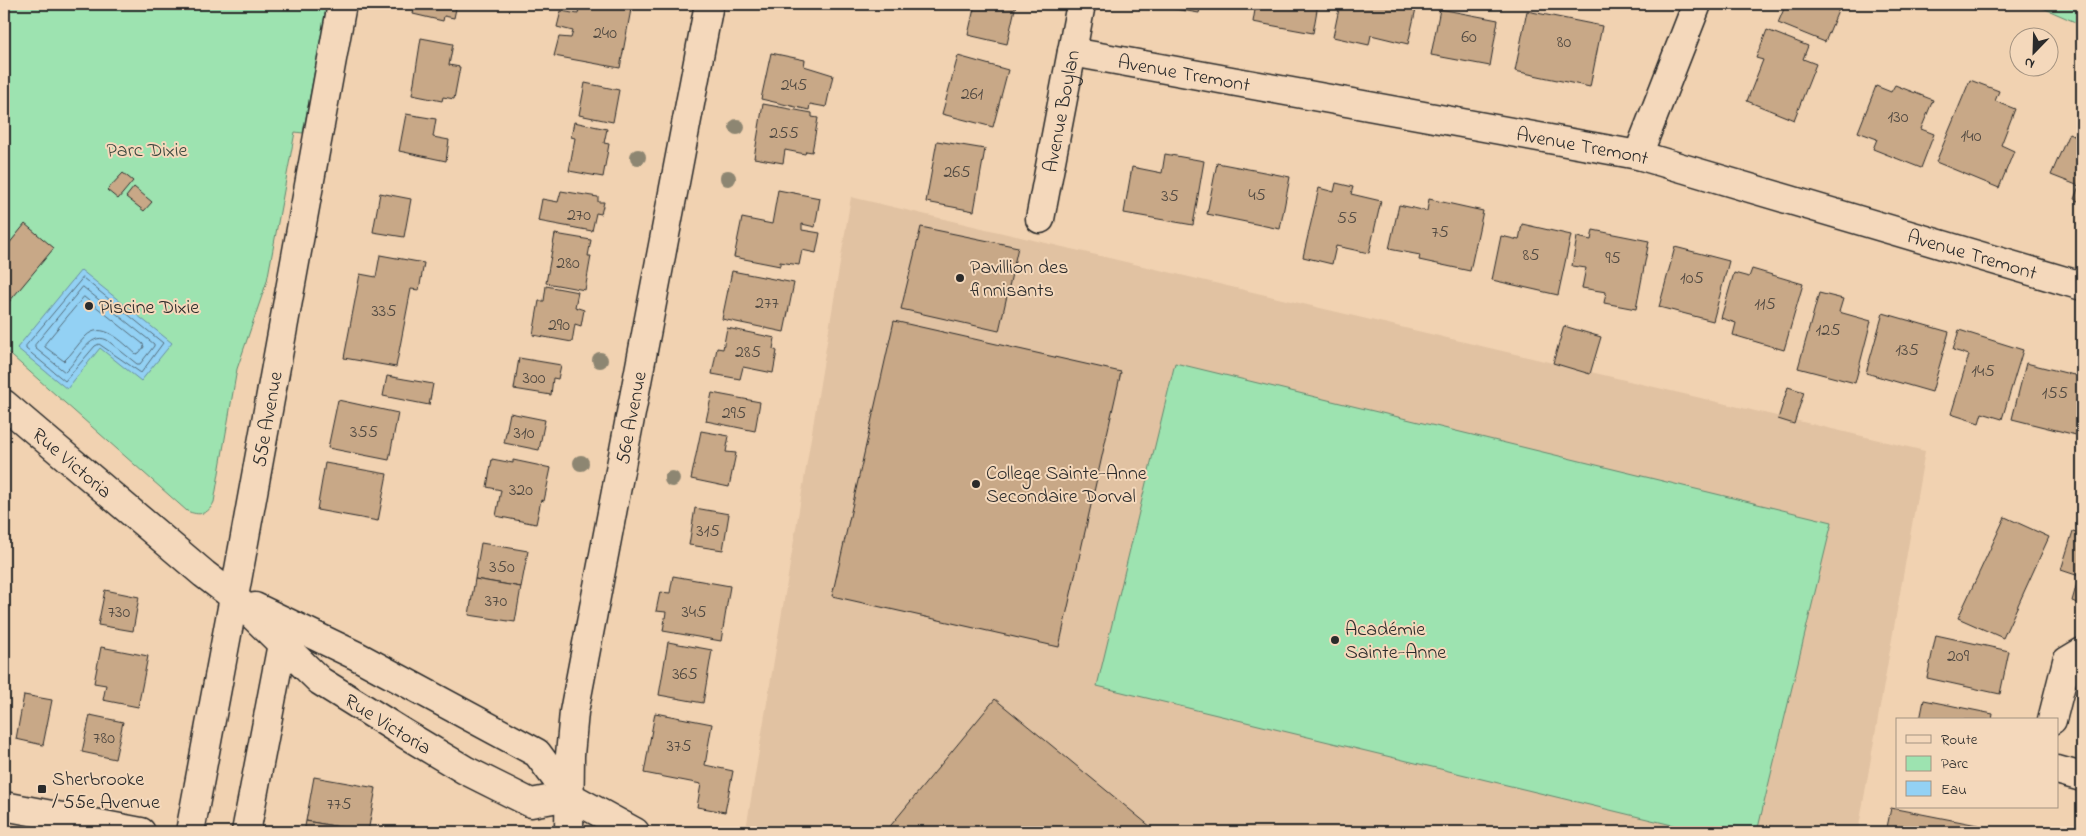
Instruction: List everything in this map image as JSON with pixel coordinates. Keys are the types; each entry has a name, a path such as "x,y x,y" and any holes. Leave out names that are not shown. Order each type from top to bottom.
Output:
{"street":[{"name":"55e Avenue","path":"190,832 342,4"},
{"name":"56e Avenue","path":"569,832 571,740 574,712 708,4"},
{"name":"Avenue Boylan","path":"1040,219 1081,4"},
{"path":"1638,156 1697,4"},
{"name":"Avenue Tremont","path":"1072,52 1638,156 2082,286"},
{"name":"Rue Victoria","path":"4,404 204,574 284,633 320,681 475,775 531,803 570,796"},
{"name":"Rue Victoria","path":"284,633 357,656 537,753 570,796 635,832"},
{"path":"246,832 284,633"},
{"path":"2053,718 2067,661 2082,652"},
{"path":"2058,770 2082,777"},
{"path":"4,806 141,832"}],"shaded area":[{"name":"Académie Sainte-Anne","path":"851,197 1925,451 1858,832 750,832 746,829"}],"green space":[{"name":"Parc Dixie","path":"4,4 327,4 303,133 295,132 267,281 237,369 214,502 206,512 195,514 187,511 4,349"},
{"path":"2034,4 2082,4 2082,25"},
{"path":"1175,363 1832,522 1757,832 1701,832 1097,686"}],"water":[{"name":"Piscine Dixie","path":"81,270 172,343 141,381 100,348 67,389 17,348"}],"building":[{"path":"415,4 457,4 454,18 444,16 443,21 413,14"},
{"path":"580,4 632,4 620,68 554,56 559,37 571,38 573,31 557,27 561,11 578,14"},
{"path":"975,4 1016,4 1007,44 968,35"},
{"path":"1163,4 1225,4 1224,9 1201,5 1199,13 1163,7"},
{"path":"1256,4 1318,4 1313,33 1253,22"},
{"path":"1340,4 1417,4 1408,44 1371,35 1369,45 1333,37"},
{"path":"1786,4 1841,4 1825,42 1778,23"},
{"path":"1440,9 1498,20 1490,66 1431,55"},
{"path":"1527,11 1602,26 1590,87 1515,71"},
{"path":"1767,30 1808,46 1803,59 1816,64 1794,120 1747,101 1763,60 1756,58"},
{"path":"421,38 453,44 449,65 460,67 454,99 443,97 442,101 412,95"},
{"path":"771,53 805,60 804,66 833,75 826,107 810,104 809,110 761,99"},
{"path":"958,56 1008,70 993,127 942,114"},
{"path":"1970,80 1999,91 1995,101 2015,109 2001,145 2014,151 1999,188 1936,162"},
{"path":"585,83 619,90 613,122 579,115"},
{"path":"1895,85 1933,100 1921,129 1934,134 1921,168 1873,149 1877,139 1858,132 1876,86 1891,92"},
{"path":"763,104 812,113 812,117 818,118 812,152 806,151 805,154 785,150 783,163 754,158"},
{"path":"406,114 436,119 433,137 449,140 446,161 399,151"},
{"path":"574,122 607,129 604,143 609,144 603,177 569,171 575,138 571,137"},
{"path":"2069,133 2082,139 2082,203 2074,199 2079,186 2051,175"},
{"path":"937,141 985,149 974,211 926,202"},
{"path":"1165,154 1204,161 1193,225 1124,213 1132,167 1162,173"},
{"path":"1217,163 1290,177 1280,229 1207,214"},
{"path":"123,173 133,181 118,199 107,190"},
{"path":"1336,183 1353,187 1351,194 1381,201 1369,253 1336,246 1332,264 1303,257 1319,188 1334,192"},
{"path":"134,187 152,202 144,211 126,197"},
{"path":"778,190 820,198 815,227 802,224 802,230 820,233 816,253 802,250 799,265 780,262 780,266 734,257 742,218 772,224"},
{"path":"561,191 598,197 598,202 604,202 601,214 596,213 592,231 538,221 542,199 558,202"},
{"path":"380,193 411,199 404,237 373,232"},
{"path":"1429,199 1483,211 1470,271 1419,260 1420,255 1389,249 1399,205 1427,211"},
{"path":"25,224 54,248 4,308 4,250"},
{"path":"1522,224 1571,235 1558,295 1492,280 1501,236 1519,240"},
{"name":"Pavillion des finnisants","path":"921,227 1018,247 999,331 901,309"},
{"path":"1593,230 1649,241 1636,309 1604,303 1606,292 1582,288 1586,268 1572,266 1577,237 1591,240"},
{"path":"555,234 591,240 588,256 591,256 585,290 546,283"},
{"path":"1675,247 1729,261 1713,321 1659,307"},
{"path":"380,255 424,263 419,290 411,289 396,367 344,358 360,274 376,277"},
{"path":"1752,269 1803,284 1784,350 1733,335 1736,323 1721,318 1734,273 1749,277"},
{"path":"732,271 794,283 784,332 722,319"},
{"path":"546,286 578,292 575,307 584,310 581,326 575,324 572,342 533,335 539,301 544,301"},
{"path":"1819,293 1843,299 1839,312 1871,321 1855,383 1798,368"},
{"path":"1883,313 1949,332 1932,392 1866,373"},
{"name":"College Sainte-Anne Secondaire Dorval","path":"894,321 1121,372 1059,647 832,596"},
{"path":"1564,326 1601,337 1590,374 1553,363"},
{"path":"727,328 775,338 773,349 777,351 773,373 743,367 740,379 712,374 717,348 723,349"},
{"path":"1959,330 2023,350 2002,419 1982,413 1979,423 1951,414 1969,355 1953,350"},
{"path":"519,358 561,365 558,379 553,378 551,395 514,389"},
{"path":"2026,363 2082,377 2082,425 2080,436 2012,419"},
{"path":"387,376 433,384 429,405 383,396"},
{"path":"1788,387 1804,392 1794,424 1778,419"},
{"path":"712,393 760,402 755,431 706,421"},
{"path":"338,400 398,413 389,460 328,448"},
{"path":"510,413 545,420 539,450 504,443"},
{"path":"701,431 729,436 726,452 736,453 729,487 691,479"},
{"path":"492,459 513,463 513,460 551,468 544,501 541,500 536,524 496,516 501,490 487,487"},
{"path":"325,463 387,474 378,521 317,510"},
{"path":"695,508 729,514 723,550 689,545"},
{"path":"2005,517 2049,537 2003,638 1958,618"},
{"path":"2073,531 2082,534 2082,605 2072,601 2079,576 2061,570"},
{"path":"481,543 528,551 521,587 475,579"},
{"path":"673,576 730,586 721,641 663,631 666,612 656,611 660,592 670,593"},
{"path":"475,579 521,587 515,622 469,615"},
{"path":"105,590 139,597 133,631 98,625"},
{"path":"1936,635 2009,651 2000,694 1927,678"},
{"path":"668,642 712,650 703,703 659,695"},
{"path":"101,647 148,656 138,707 103,700 106,685 94,683"},
{"path":"24,695 52,700 43,745 16,739"},
{"path":"995,699 1157,832 890,832 887,830"},
{"path":"1924,700 1993,714 1992,718 1920,718"},
{"path":"655,713 712,724 705,765 733,771 725,812 697,807 701,784 644,773"},
{"path":"90,715 123,722 115,759 82,752"},
{"path":"314,777 376,788 368,832 306,821"},
{"path":"1891,808 2013,832 1886,832"},
{"path":"306,821 368,832 304,832"}],"place":[{"name":"Pavillion des finnisants","path":"960,278"},
{"name":"Piscine Dixie","path":"89,306"},
{"name":"College Sainte-Anne Secondaire Dorval","path":"976,484"},
{"name":"Académie Sainte-Anne","path":"1335,640"},
{"name":"Sherbrooke / 55e Avenue","path":"42,789"}]}
